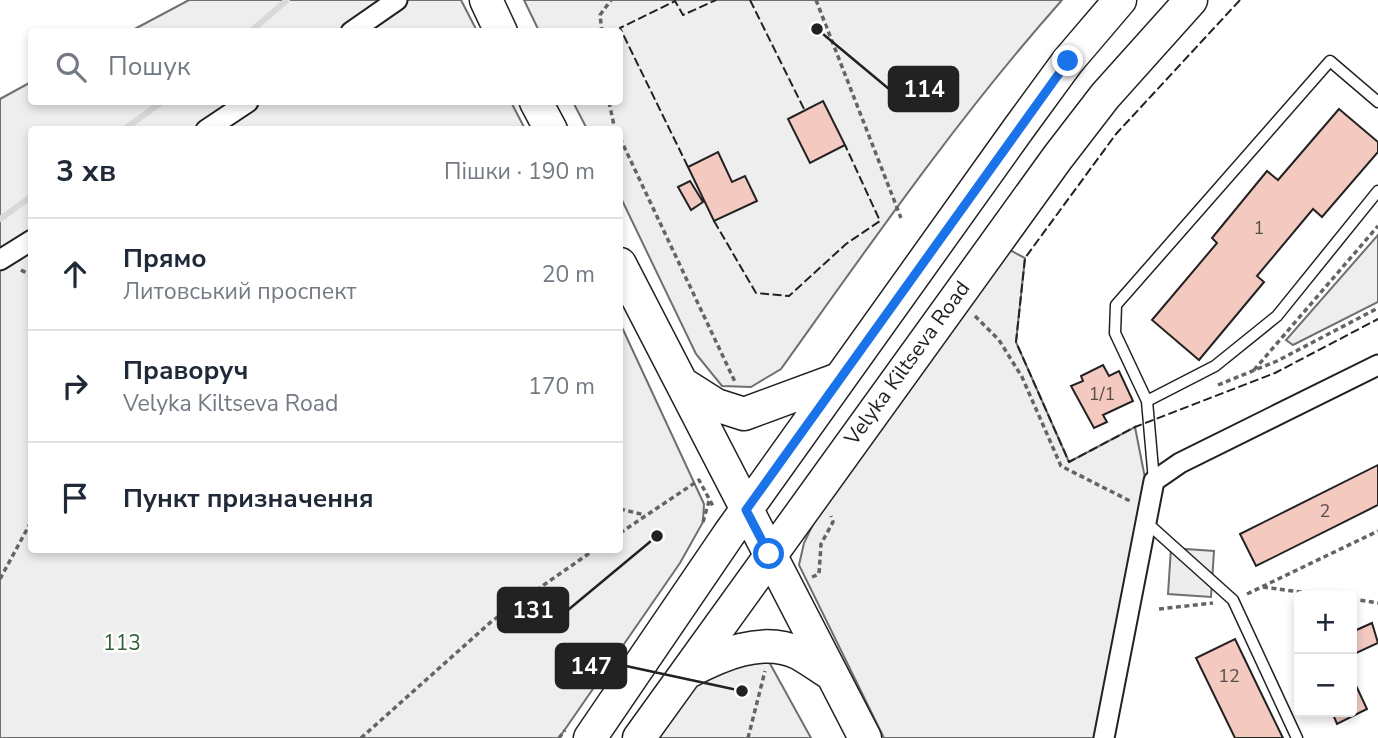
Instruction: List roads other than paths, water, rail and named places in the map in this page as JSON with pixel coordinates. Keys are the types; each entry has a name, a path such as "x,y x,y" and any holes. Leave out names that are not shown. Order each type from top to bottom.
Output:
{"main road":[{"path":"486,0 499,28"},
{"path":"590,738 839,379 1060,72 1120,0"},
{"name":"Velyka Kiltseva Road","path":"639,738 769,554 1058,157 1105,96 1191,0"},
{"path":"538,105 549,126"},
{"path":"623,270 865,738"},
{"path":"681,383 716,405 744,414 839,379"},
{"path":"684,674 722,655 768,646 797,652 832,675"}],"street":[{"path":"357,28 397,0"},
{"path":"212,126 244,105"},
{"path":"0,260 28,242"},
{"path":"1104,738 1145,515 1154,481 1180,463 1378,365"}],"lane":[{"path":"1154,481 1147,401 1115,333 1116,305 1330,61 1378,102"},
{"path":"1147,401 1215,366 1277,316 1378,191"},
{"path":"1145,515 1233,600 1297,738"}],"waterway":[{"path":"255,28 287,0"},
{"path":"129,126 158,105"},
{"path":"0,219 28,199"}],"place":[{"name":"114","path":"817,29"},
{"name":"131","path":"657,536"},
{"name":"147","path":"742,691"}],"park label":[{"name":"113","path":"122,643"}]}
